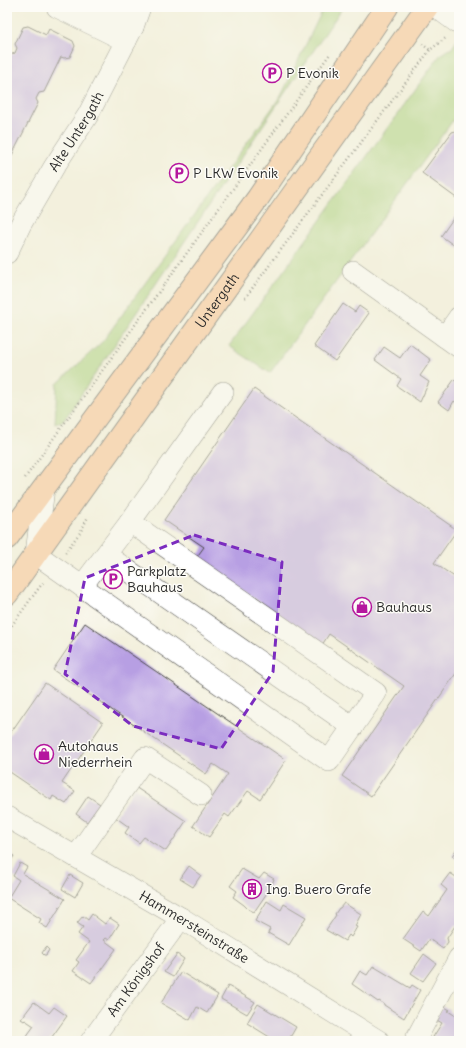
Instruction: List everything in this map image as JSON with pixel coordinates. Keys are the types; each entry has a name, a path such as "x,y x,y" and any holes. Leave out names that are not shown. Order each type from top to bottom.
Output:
{"main road":[{"name":"Untergath","path":"7,538 258,198 387,7"},
{"name":"Untergath","path":"7,594 427,7"}],"street":[{"path":"57,7 129,34"},
{"path":"94,7 129,34"},
{"name":"Alte Untergath","path":"7,253 21,224 54,167 88,115 129,34 140,7"},
{"path":"436,7 459,24"},
{"path":"353,271 452,342 459,317"},
{"path":"82,586 130,522 223,392"},
{"path":"44,488 36,554 330,761 376,693 130,522"},
{"path":"106,555 353,727"},
{"path":"76,857 145,758 201,794"},
{"name":"Hammersteinstraße","path":"7,817 181,918 379,1041"},
{"name":"Am Königshof","path":"91,1041 181,918"},
{"path":"415,1041 459,958"}],"path":[{"path":"244,299 430,50"},
{"path":"21,484 331,52"},
{"path":"7,632 81,531 91,511"}],"highlighted area":[{"path":"194,535 282,562 273,672 221,749 133,726 65,674 85,578"}],"green space":[{"path":"324,7 343,7 64,420 55,424 57,384 103,341 281,96"},
{"path":"459,37 459,112 270,373 229,346 441,54 452,48"}],"building":[{"path":"28,26 46,35 49,29 73,41 75,46 70,57 61,57 44,92 39,93 36,99 38,103 7,165 7,60 10,55 15,53 17,48 15,44 23,27"},
{"path":"459,130 459,200 422,173 452,132"},
{"path":"459,210 459,249 441,236"},
{"path":"343,304 355,312 359,306 369,313 335,361 314,346"},
{"path":"410,344 431,360 420,376 429,382 420,402 397,386 401,379 375,360 384,347 400,358"},
{"path":"454,380 459,384 459,405 454,401 449,410 438,402"},
{"name":"Bauhaus","path":"254,389 457,530 434,563 459,580 459,669 371,796 342,776 404,686 329,634 322,645 196,558 204,547 164,520"},
{"path":"85,623 286,760 260,799 248,791 229,817 225,814 209,837 193,826 228,774 213,764 206,774 53,670"},
{"name":"Autohaus Niederrhein","path":"45,683 103,723 62,783 75,791 66,804 53,796 51,800 7,770 7,738"},
{"path":"135,787 186,821 166,851 144,837 139,843 125,833 129,827 115,817"},
{"path":"88,796 100,804 87,822 76,814"},
{"path":"459,845 459,860 452,856"},
{"path":"7,852 14,856 7,866"},
{"path":"20,863 27,867 23,874 65,899 47,928 39,923 41,919 8,898 19,880 13,876"},
{"path":"189,866 201,875 193,887 180,879"},
{"name":"Ing. Buero Grafe","path":"242,869 259,879 264,873 274,879 271,887 254,912 233,897 237,891 230,886"},
{"path":"450,873 459,879 459,926 455,926 447,938 448,942 443,949 429,939 421,951 403,939 423,911 429,916 447,890 441,885"},
{"path":"70,875 83,883 75,897 62,889"},
{"path":"267,901 281,910 284,904 306,917 289,945 268,933 270,929 255,921"},
{"path":"344,903 361,914 355,926 357,927 351,937 349,935 345,941 326,930 339,908"},
{"path":"92,914 105,924 110,918 119,924 109,940 106,938 104,940 116,949 91,983 73,971 79,962 76,960 89,942 78,934 83,927 77,923 83,916 88,920"},
{"path":"46,947 49,950 46,955 44,955 42,953"},
{"path":"177,954 184,959 173,977 164,972"},
{"path":"424,954 436,963 423,981 411,973"},
{"path":"373,966 410,988 412,985 420,990 404,1018 352,984 360,971 367,975"},
{"path":"181,972 218,995 207,1013 197,1007 190,1020 161,1003"},
{"path":"228,986 255,1002 247,1014 221,999"},
{"path":"34,1002 49,1013 54,1007 67,1016 49,1041 23,1041 34,1026 21,1019"},
{"path":"258,1004 296,1027 288,1041 276,1041 247,1023"},
{"path":"443,1006 459,1018 459,1041 439,1041 433,1037 442,1023 435,1019"}],"place":[{"name":"P Evonik","path":"272,73"},
{"name":"P LKW Evonik","path":"179,173"},
{"name":"Parkplatz Bauhaus","path":"113,579"},
{"name":"Bauhaus","path":"362,607"},
{"name":"Autohaus Niederrhein","path":"44,754"},
{"name":"Ing. Buero Grafe","path":"252,889"}]}
